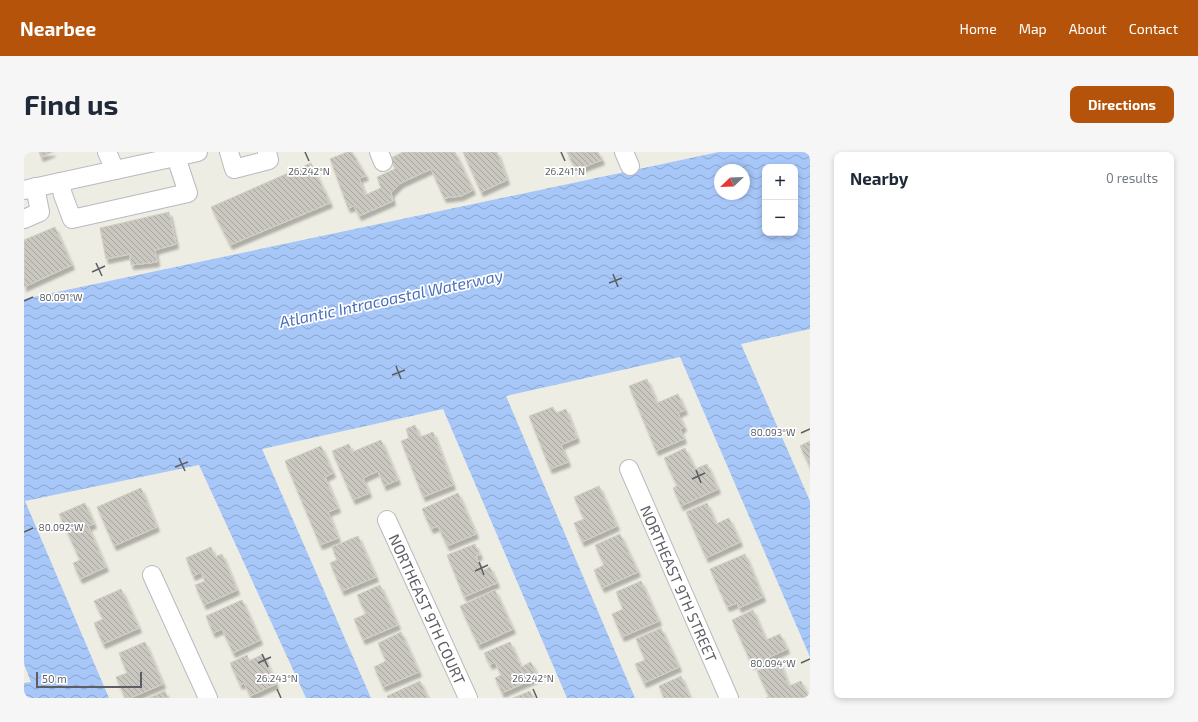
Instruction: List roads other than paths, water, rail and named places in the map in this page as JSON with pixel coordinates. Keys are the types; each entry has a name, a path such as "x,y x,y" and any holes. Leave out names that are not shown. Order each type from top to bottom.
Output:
{"street":[{"path":"107,152 115,170"},
{"path":"229,152 234,169 269,160 267,152"},
{"path":"24,219 40,212 30,188 186,154 188,193 72,219 60,182"},
{"name":"NORTHEAST 9TH STREET","path":"629,469 729,698"},
{"name":"NORTHEAST 9TH COURT","path":"386,520 468,698"},
{"path":"152,575 208,698"}],"water":[{"name":"Atlantic Intracoastal Waterway","path":"719,152 810,152 810,329 741,344 810,501 810,657 680,357 506,396 635,698 567,698 443,409 262,449 371,698 306,698 199,465 25,501 109,698 24,698 24,683 31,682 24,664 24,299"}]}
